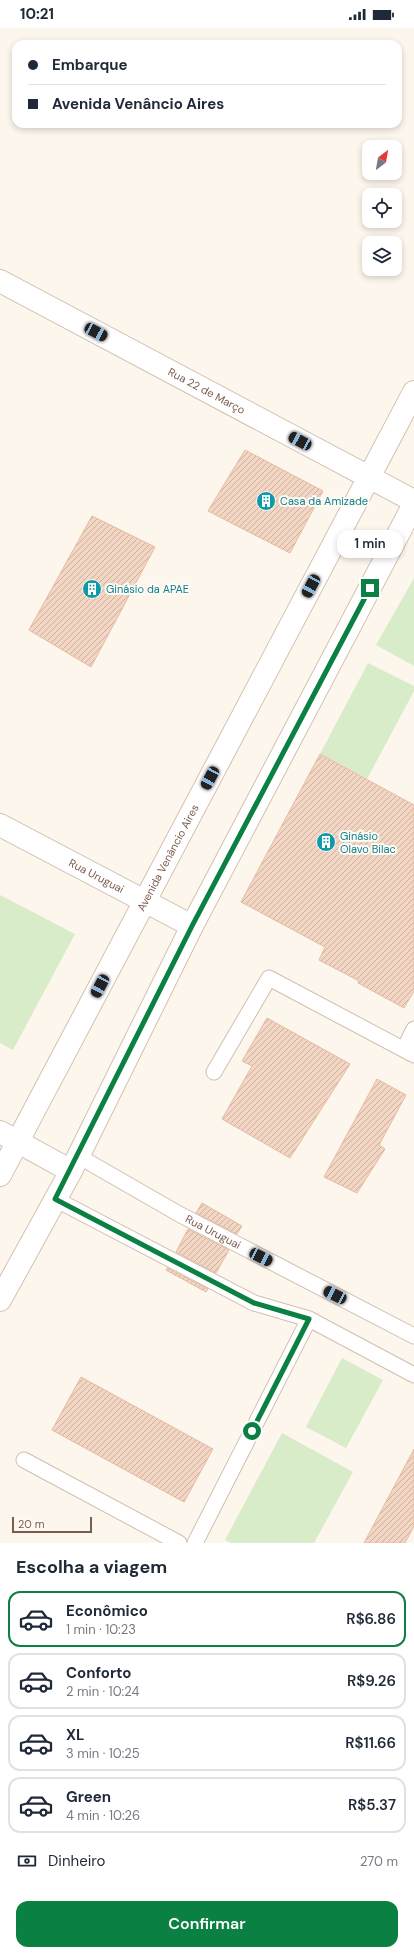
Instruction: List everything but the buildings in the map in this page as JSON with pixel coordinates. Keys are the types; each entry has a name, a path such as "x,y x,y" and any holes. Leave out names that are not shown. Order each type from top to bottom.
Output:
{"main road":[{"name":"Rua 22 de Março","path":"0,281 369,477 414,503"},
{"name":"Avenida Venâncio Aires","path":"0,1175 9,1137 144,901 414,392"},
{"path":"0,1300 74,1163 192,926 414,503"},
{"name":"Rua Uruguai","path":"0,826 192,926"},
{"path":"9,1137 74,1163"}],"lane":[{"path":"214,1072 269,978 409,1052 414,1030"},
{"name":"Rua Uruguai","path":"74,1163 179,1214 414,1336"},
{"path":"55,1199 254,1303 309,1319 414,1375"},
{"path":"195,1543 309,1319"},
{"path":"24,1460 179,1543"}],"green space":[{"path":"414,578 414,666 376,645"},
{"path":"368,663 414,686 414,691 367,779 320,754"},
{"path":"0,895 75,934 13,1050 0,1043"},
{"path":"342,1358 383,1380 346,1448 306,1427"},
{"path":"282,1433 353,1472 314,1543 231,1543 225,1540"}],"place":[{"name":"Casa da Amizade","path":"266,501"},
{"name":"Ginásio da APAE","path":"92,589"},
{"name":"Ginásio Olavo Bilac","path":"326,842"}],"route":[{"path":"252,1431 309,1319 254,1303 55,1199 71,1171 192,926 370,588"}]}
